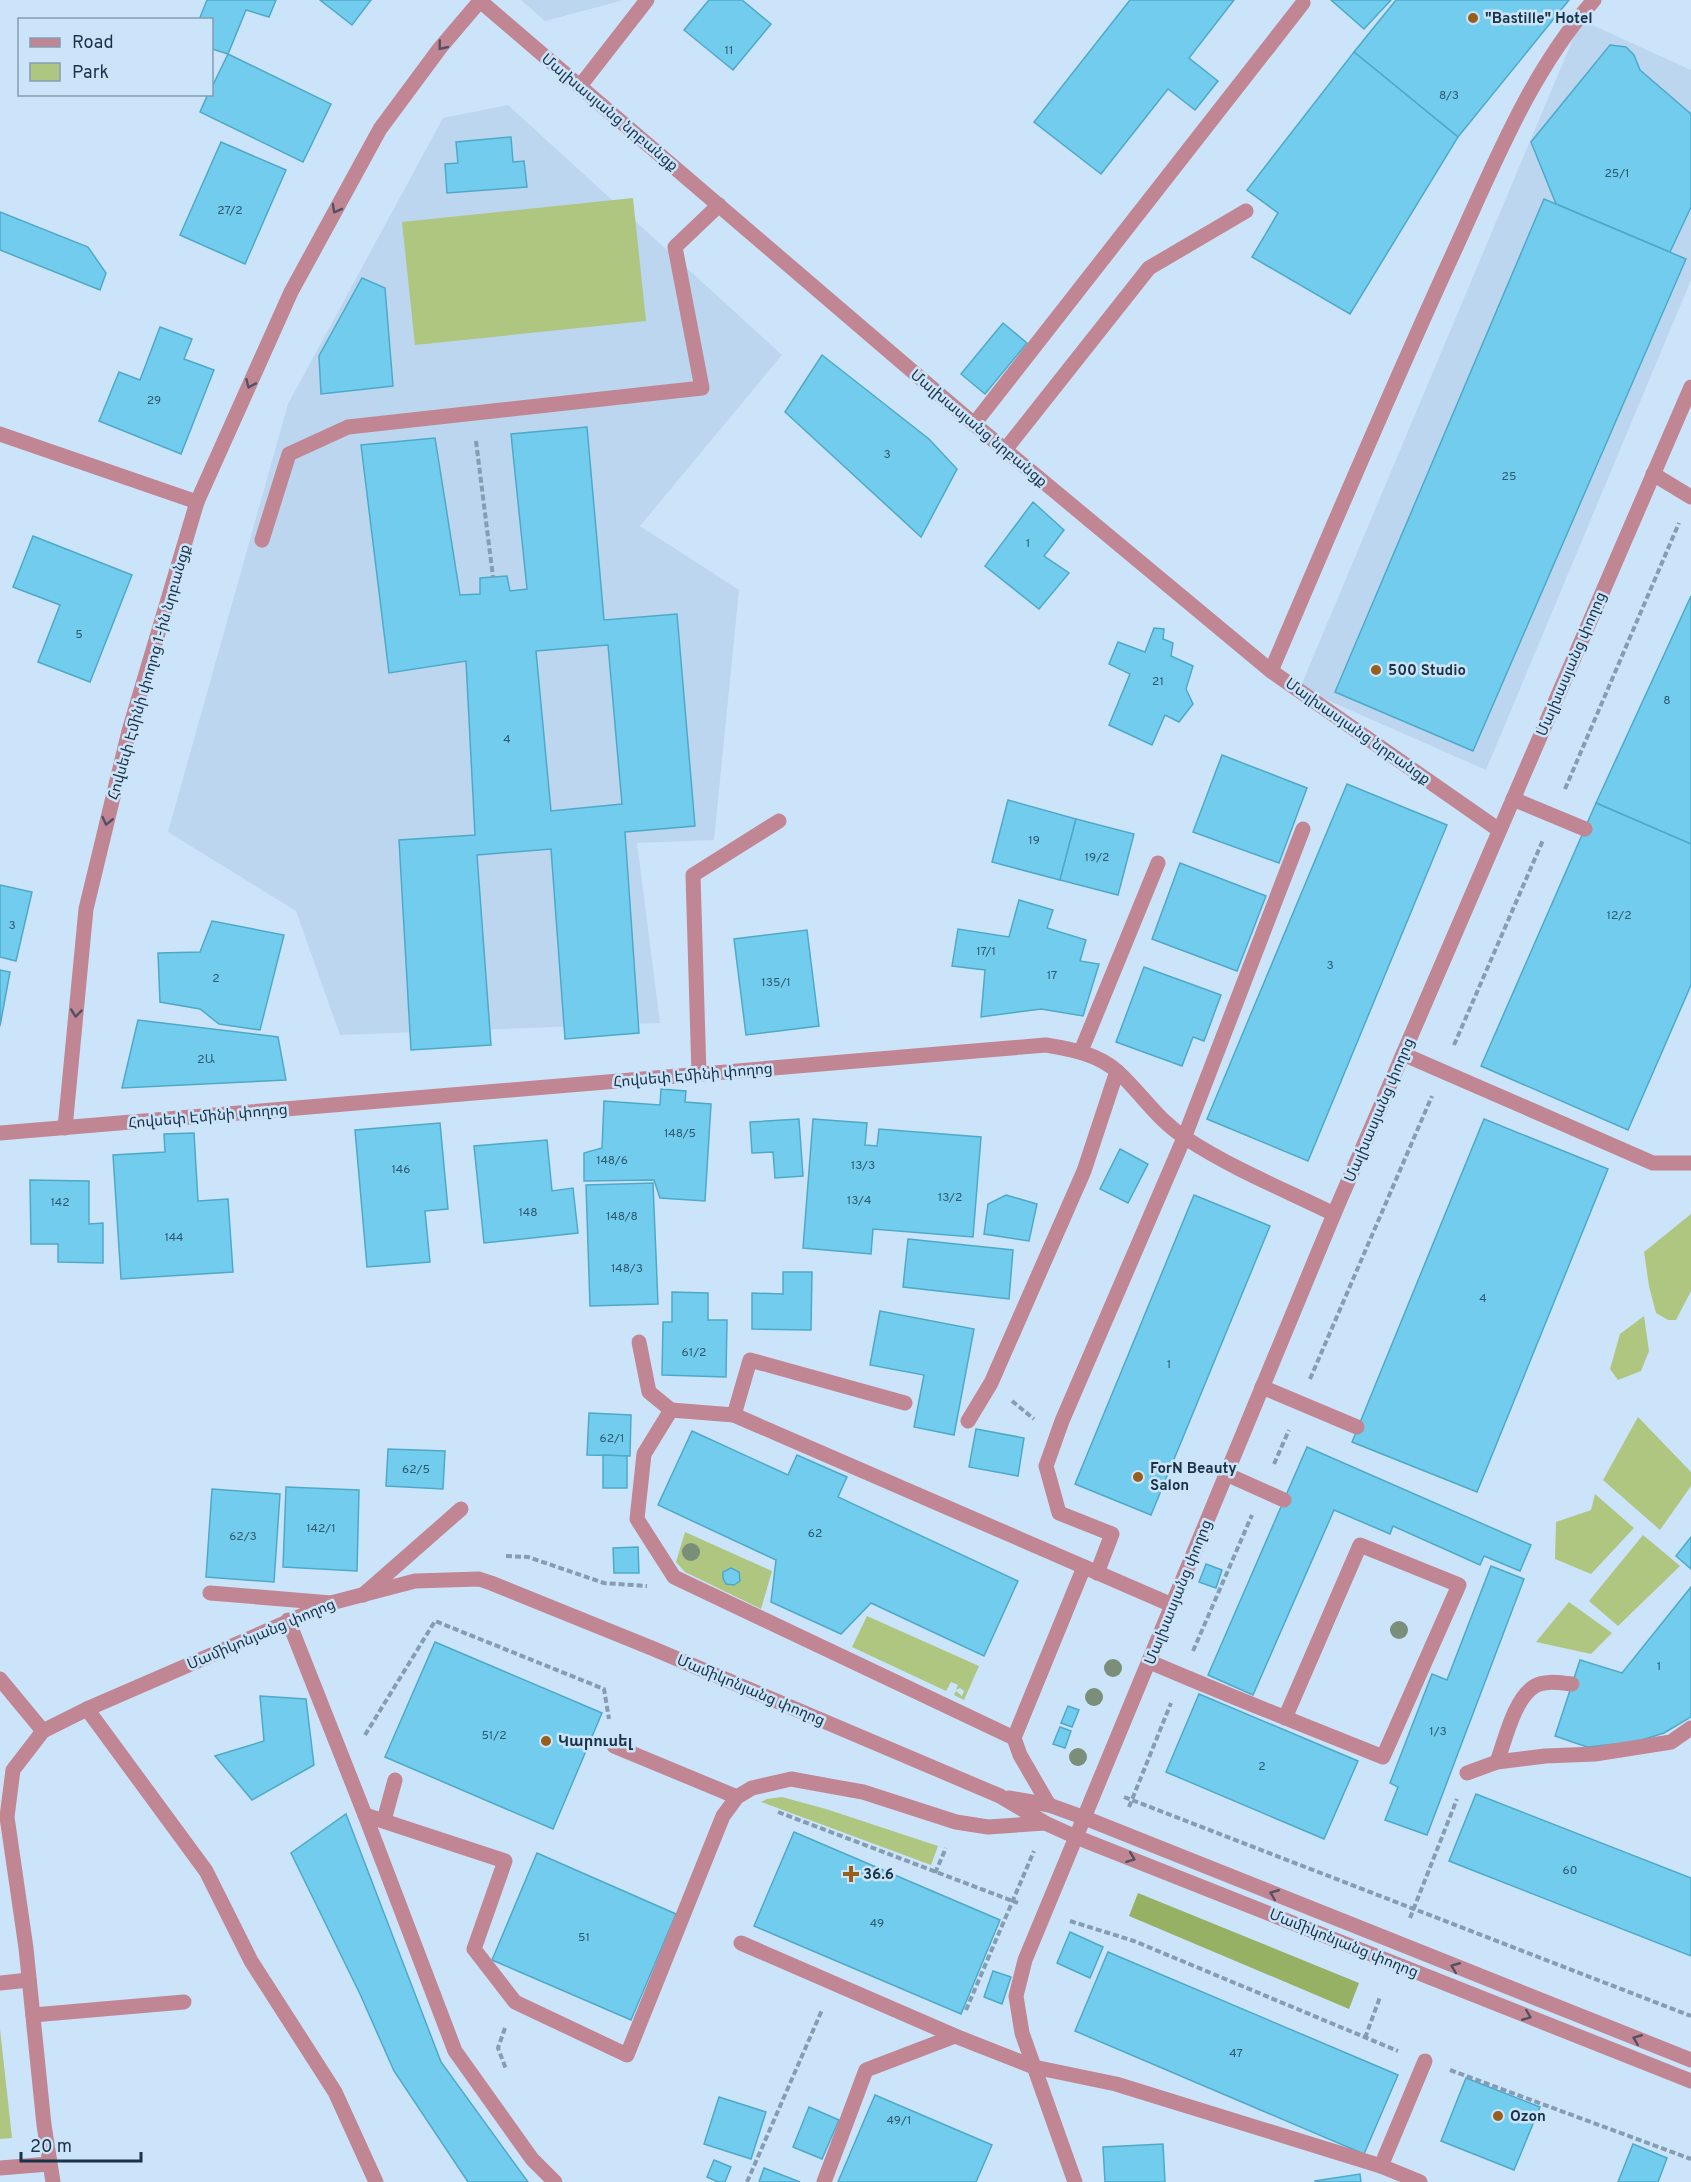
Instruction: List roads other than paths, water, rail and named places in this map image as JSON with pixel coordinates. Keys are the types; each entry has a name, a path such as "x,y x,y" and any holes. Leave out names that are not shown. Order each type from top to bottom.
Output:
{"street":[{"name":"Մալխասյանց նրբանցք","path":"479,0 974,424 1271,671 1499,830"},
{"name":"Հովսեփ Էմինի փողոց 1-ին նրբանցք","path":"65,1128 86,909 129,731 197,502 291,292 380,129 479,0"},
{"path":"580,86 646,0"},
{"path":"1271,671 1399,370 1527,97 1576,20 1594,0"},
{"path":"974,424 1303,3"},
{"path":"262,540 289,454 348,427 702,388 675,247 719,205"},
{"path":"1005,450 1149,268 1246,211"},
{"name":"Մալխասյանց փողոց","path":"1075,2182 1022,2033 1016,1996 1025,1960 1334,1214 1691,387"},
{"path":"0,434 197,502"},
{"path":"1653,474 1691,497"},
{"path":"1513,799 1585,829"},
{"path":"699,1074 693,875 778,821"},
{"path":"1049,1805 1020,1755 1014,1738 1090,1570 1112,1534 1059,1513 1046,1466 1056,1437 1184,1138 1303,829"},
{"path":"1081,1051 1158,863"},
{"name":"Հովսեփ Էմինի փողոց","path":"0,1133 1046,1045 1081,1051 1117,1071 1155,1115 1184,1138 1205,1151 1334,1214"},
{"path":"1403,1054 1653,1163 1691,1162"},
{"path":"968,1421 991,1383 1084,1172 1117,1071"},
{"path":"639,1342 649,1392 671,1410 734,1415 1172,1605"},
{"path":"734,1415 750,1360 905,1403"},
{"path":"1262,1387 1357,1427"},
{"path":"671,1410 644,1454 637,1519 674,1577 1014,1738"},
{"path":"1226,1474 1284,1500"},
{"path":"363,1595 461,1509"},
{"path":"1150,1662 1285,1718 1383,1757 1459,1585 1360,1545 1285,1718"},
{"name":"Մամիկոնյանց փողոց","path":"53,2182 49,2164 29,1980 3,1817 13,1770 44,1731 87,1709 331,1603 415,1581 479,1580 491,1583 654,1649 1000,1797 1076,1838 1691,2080"},
{"path":"210,1593 331,1603"},
{"path":"288,1620 455,2051 532,2159 555,2182"},
{"path":"0,1679 44,1731"},
{"path":"1497,1762 1523,1697 1536,1686 1554,1682 1572,1684"},
{"path":"87,1709 206,1871 251,1961 335,2092 376,2182"},
{"path":"1467,1773 1497,1762 1545,1756 1595,1754 1671,1742 1691,1728"},
{"path":"614,1746 737,1797"},
{"path":"365,1815 505,1861 474,1948 514,2002 627,2055 723,1816 737,1797 752,1788 790,1779 863,1792 956,1822 988,1827 1046,1823"},
{"path":"384,1820 395,1780"},
{"name":"Մամիկոնյանց փողոց","path":"1000,1797 1049,1805 1085,1818 1691,2060"},
{"path":"741,1943 955,2036 1034,2067 1116,2084 1381,2166 1420,2182"},
{"path":"0,1983 29,1980"},
{"path":"33,2015 184,2002"},
{"path":"824,2182 866,2070 955,2036"},
{"path":"1381,2166 1425,2061"},
{"path":"0,2168 49,2164"}],"place":[{"name":"\"Bastille\" Hotel","path":"1473,18"},
{"name":"500 Studio","path":"1376,670"},
{"name":"ForN Beauty Salon","path":"1138,1477"},
{"name":"Կարուսել","path":"546,1741"},
{"name":"36.6","path":"851,1874"},
{"name":"Ozon","path":"1498,2116"}]}
